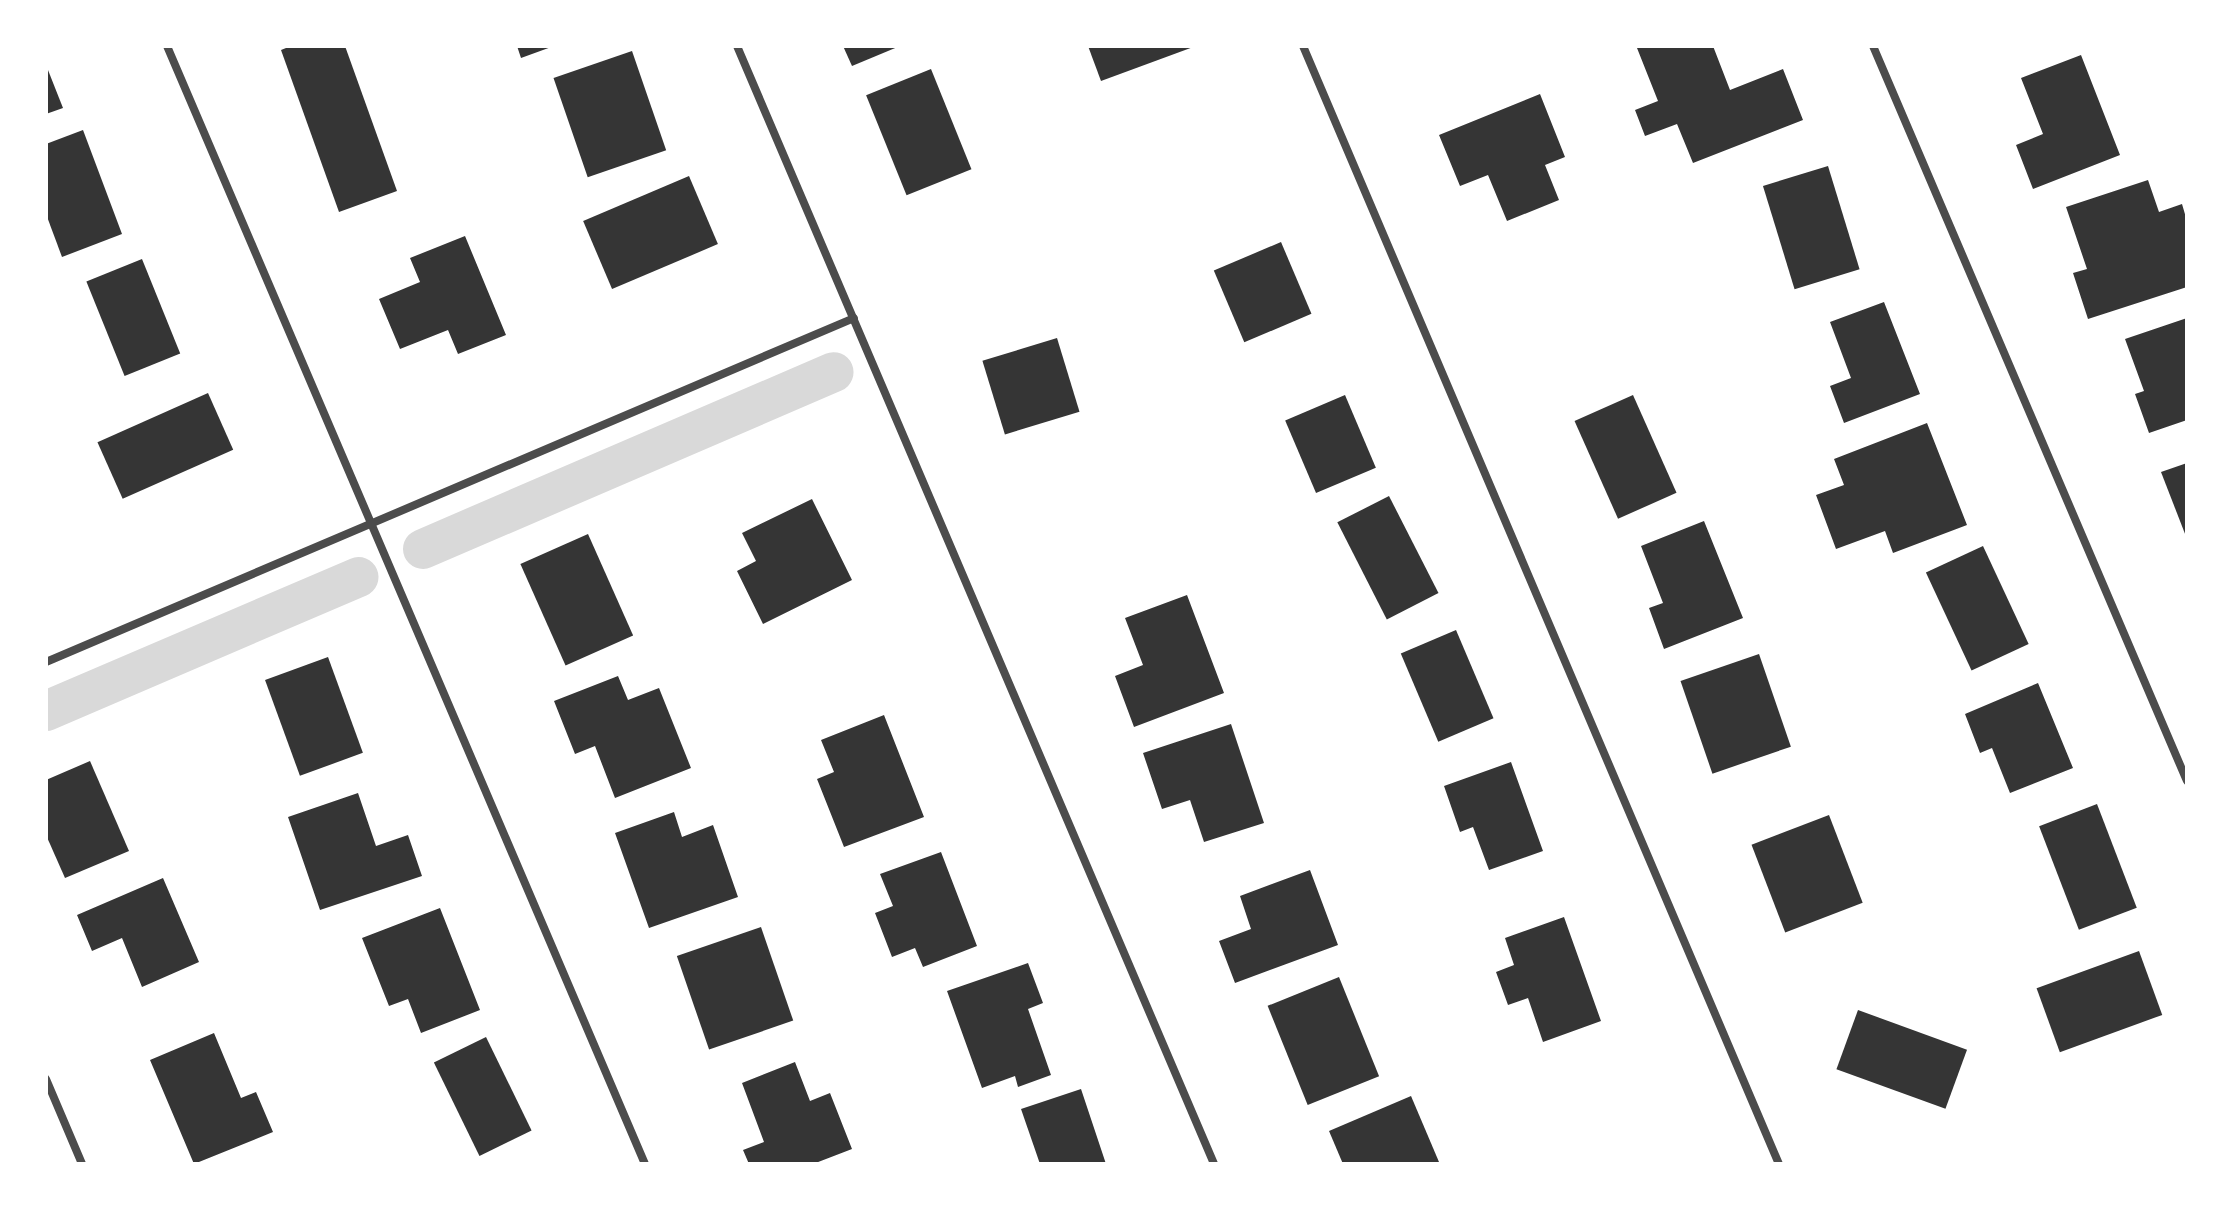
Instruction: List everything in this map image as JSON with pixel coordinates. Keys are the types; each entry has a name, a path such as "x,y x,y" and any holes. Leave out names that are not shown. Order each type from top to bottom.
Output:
{"street":[{"path":"167,46 645,1164"},
{"path":"737,46 1214,1164"},
{"path":"1303,46 1779,1164"},
{"path":"1873,46 2187,781"},
{"path":"46,662 854,318"},
{"path":"46,1079 82,1164"}],"building":[{"path":"291,46 345,46 397,191 339,212 281,50"},
{"path":"517,46 554,46 521,58"},
{"path":"843,46 900,46 852,66"},
{"path":"1088,46 1196,46 1101,81"},
{"path":"1713,46 1730,90 1783,69 1803,120 1693,163 1677,124 1645,136 1635,110 1658,101 1637,48"},
{"path":"632,51 666,150 588,177 554,78"},
{"path":"2081,55 2120,155 2033,189 2016,145 2043,134 2021,78"},
{"path":"46,65 63,108 46,114"},
{"path":"931,69 971,169 907,195 866,95"},
{"path":"1540,94 1565,157 1545,165 1559,200 1507,221 1488,175 1460,186 1439,135"},
{"path":"83,130 122,234 62,257 46,214 46,144"},
{"path":"1828,166 1860,269 1795,289 1763,186"},
{"path":"689,176 718,244 612,289 583,221"},
{"path":"2148,180 2159,212 2182,204 2187,221 2187,287 2088,319 2073,273 2087,269 2066,207"},
{"path":"465,236 506,335 458,354 448,330 400,349 379,299 420,282 410,258"},
{"path":"1281,242 1311,314 1244,342 1214,271"},
{"path":"142,259 180,354 125,376 86,281"},
{"path":"1884,302 1920,394 1844,423 1830,386 1851,378 1830,322"},
{"path":"2187,318 2187,420 2149,433 2135,394 2144,391 2125,339"},
{"path":"1057,338 1080,412 1005,434 982,361"},
{"path":"208,393 233,450 123,499 97,442"},
{"path":"1345,395 1376,468 1316,493 1285,420"},
{"path":"1633,395 1677,493 1618,519 1575,421"},
{"path":"1927,423 1967,525 1893,553 1885,531 1836,549 1816,495 1844,485 1834,459"},
{"path":"2187,463 2187,539 2161,472"},
{"path":"1389,496 1438,593 1387,619 1337,522"},
{"path":"812,499 852,580 763,624 737,571 756,561 742,533"},
{"path":"1704,521 1743,618 1664,649 1649,608 1663,603 1641,546"},
{"path":"588,534 633,635 566,666 520,564"},
{"path":"1983,546 2029,644 1972,671 1926,573"},
{"path":"1187,595 1224,693 1134,727 1115,676 1143,665 1125,618"},
{"path":"1456,630 1494,718 1438,742 1401,653"},
{"path":"1759,654 1791,747 1712,774 1681,681"},
{"path":"328,657 363,753 300,776 265,680"},
{"path":"618,676 628,700 659,688 691,768 615,798 595,746 575,754 554,701"},
{"path":"2038,683 2073,768 2010,793 1992,748 1980,753 1965,714"},
{"path":"884,715 924,817 844,847 817,779 834,772 821,740"},
{"path":"1231,724 1264,823 1204,842 1190,800 1162,809 1143,753"},
{"path":"90,761 129,851 65,878 46,835 46,780"},
{"path":"1511,762 1543,851 1489,870 1473,827 1460,832 1444,786"},
{"path":"358,793 376,846 408,835 422,876 320,910 288,817"},
{"path":"2097,804 2137,908 2079,930 2039,826"},
{"path":"674,812 682,837 713,825 738,897 649,928 615,833"},
{"path":"1829,815 1863,903 1785,933 1752,845"},
{"path":"941,852 977,946 923,967 915,948 892,957 875,913 893,906 880,874"},
{"path":"1310,870 1338,945 1235,983 1219,941 1251,929 1240,896"},
{"path":"163,878 199,962 142,987 122,938 92,951 77,915"},
{"path":"440,908 480,1010 421,1033 408,999 389,1006 362,938"},
{"path":"1564,917 1601,1021 1543,1042 1528,998 1508,1005 1496,972 1514,965 1505,938"},
{"path":"761,927 793,1021 709,1050 677,956"},
{"path":"2139,951 2162,1015 2060,1052 2037,988"},
{"path":"1028,963 1043,1003 1028,1009 1051,1075 1018,1087 1015,1076 982,1088 947,991"},
{"path":"1339,977 1379,1076 1308,1105 1268,1006"},
{"path":"1858,1010 1967,1050 1945,1109 1836,1069"},
{"path":"214,1033 241,1098 256,1092 273,1132 194,1164 150,1060"},
{"path":"486,1037 532,1130 479,1156 434,1062"},
{"path":"795,1062 810,1101 830,1093 852,1149 813,1164 749,1164 743,1150 764,1142 742,1083"},
{"path":"1081,1089 1106,1164 1040,1164 1021,1109"},
{"path":"1411,1096 1439,1162 1343,1164 1329,1131"}],"waterway":[{"path":"423,549 834,372"},
{"path":"46,711 359,577"}]}
